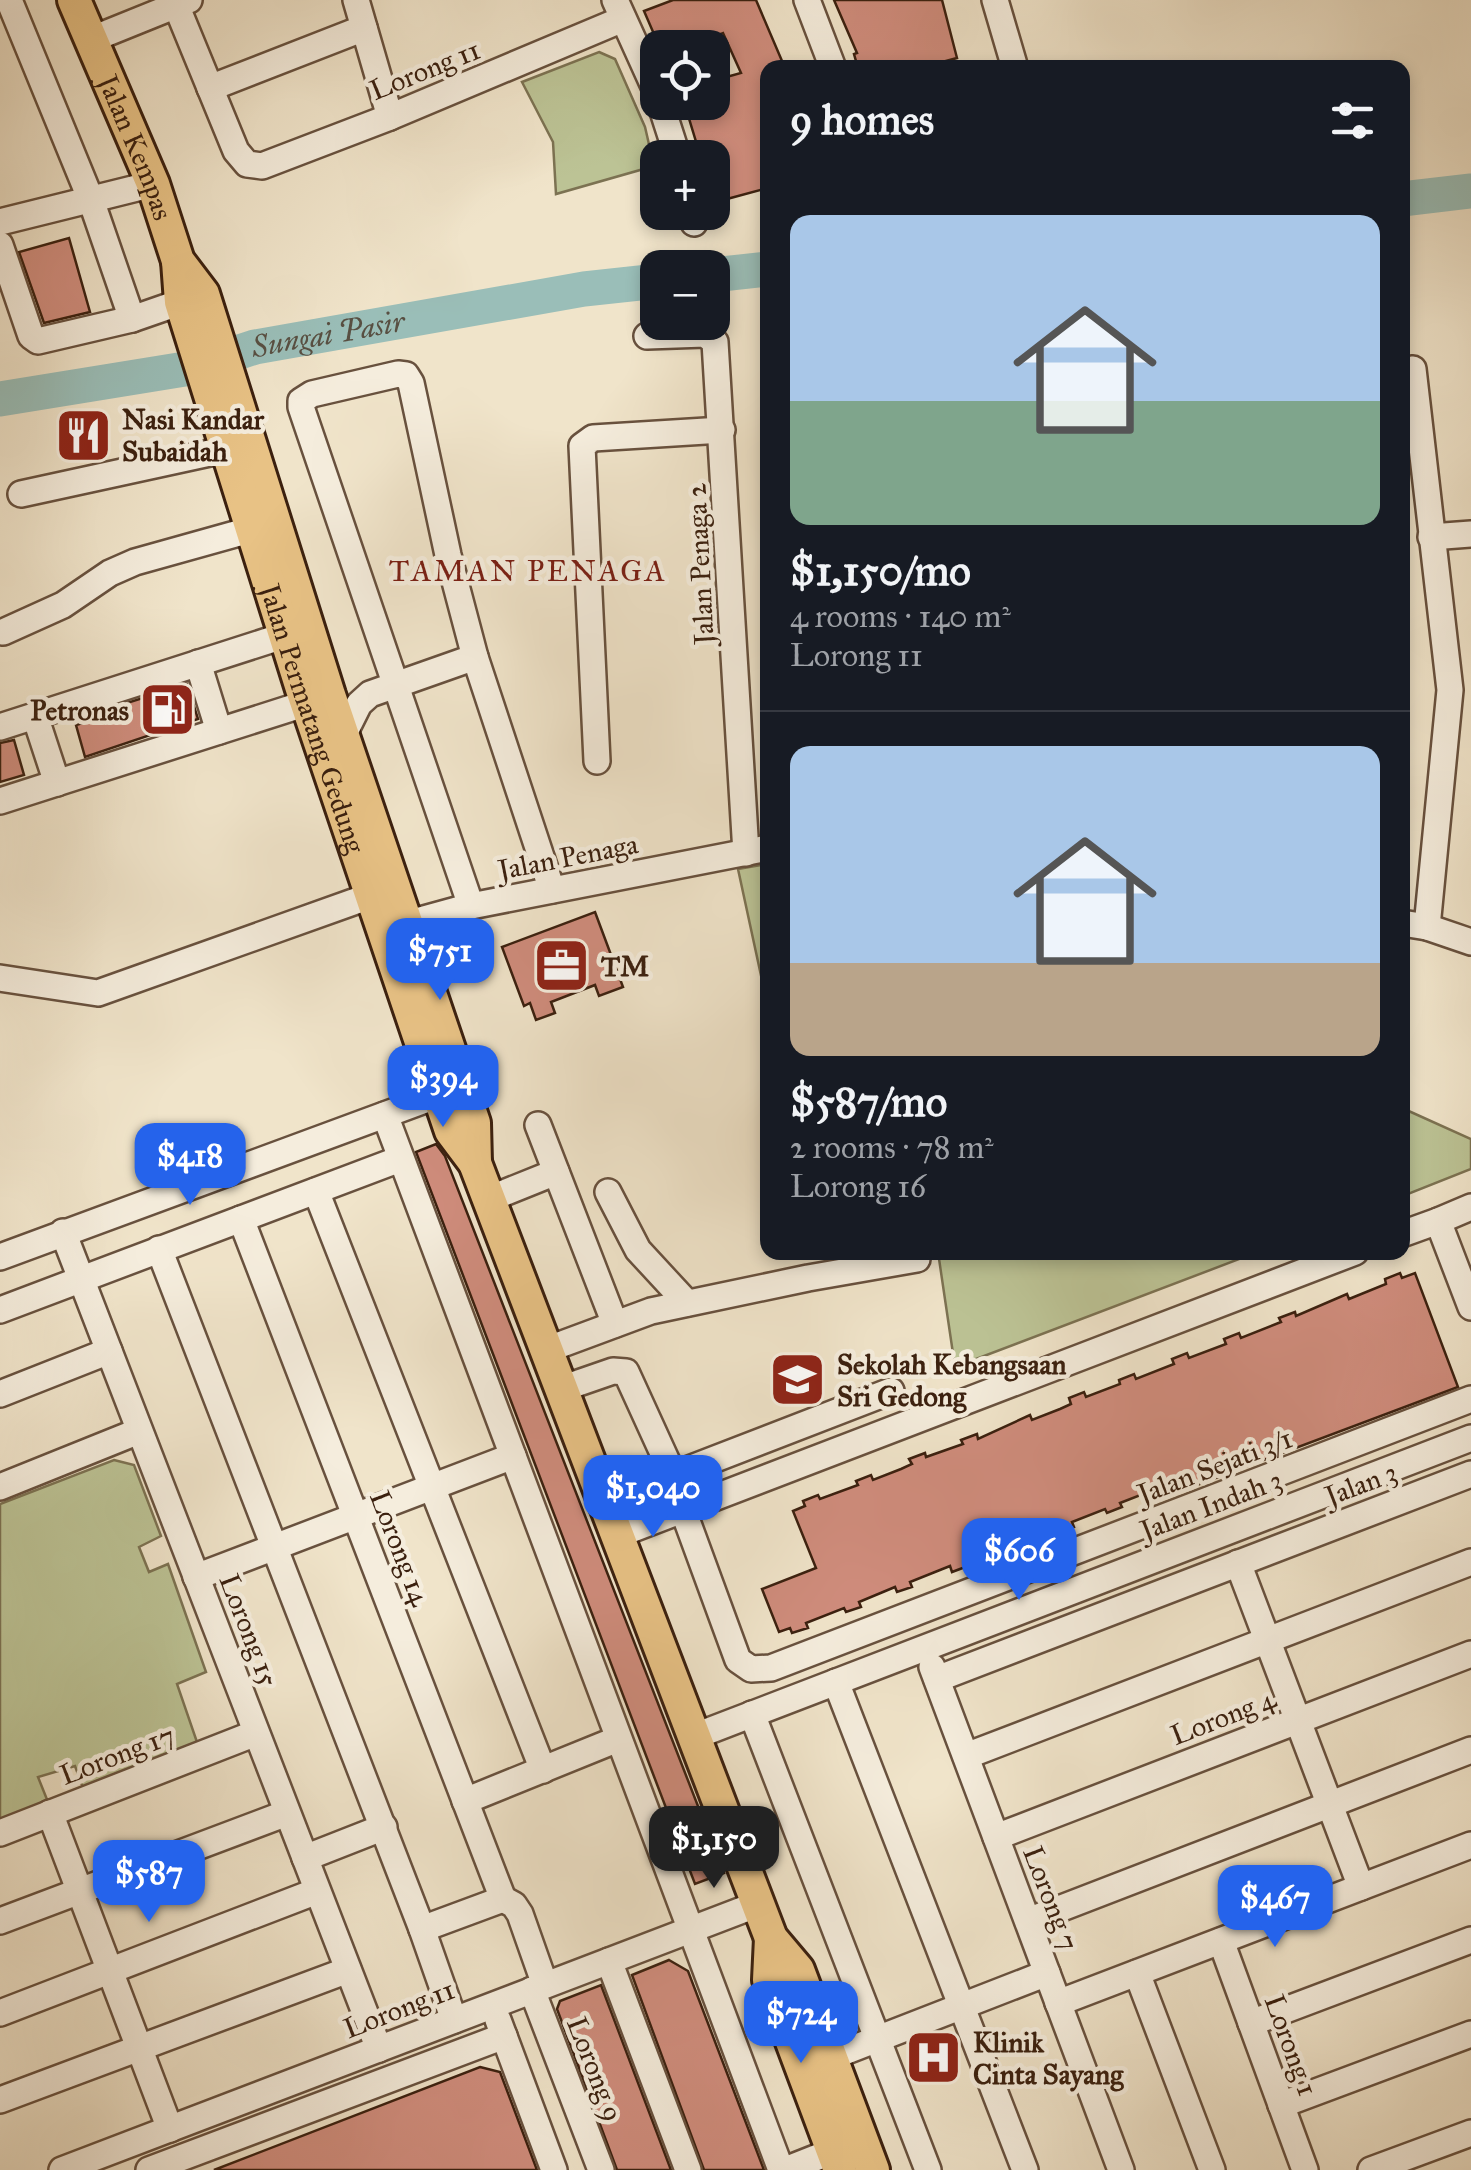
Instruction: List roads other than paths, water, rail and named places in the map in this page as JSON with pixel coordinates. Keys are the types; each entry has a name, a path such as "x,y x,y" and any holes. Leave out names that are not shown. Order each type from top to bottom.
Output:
{"main road":[{"name":"Jalan Kempas","path":"74,0 153,184 192,298"},
{"name":"Jalan Permatang Gedung","path":"192,298 343,736 394,927 450,1091 474,1123 476,1163 489,1199 758,1904 772,1938 798,1970 873,2170"},
{"name":"Jalan Permatang Gedung","path":"220,384 228,449 307,703 370,896 394,927"},
{"name":"Jalan Permatang Gedung","path":"772,1938 769,1980 837,2160"}],"street":[{"path":"9,0 91,200 132,318"},
{"path":"356,0 390,117"},
{"path":"807,0 831,60"},
{"path":"995,0 1013,60"},
{"path":"90,40 180,2 210,88 364,28"},
{"path":"620,10 640,55"},
{"name":"Lorong 11","path":"210,88 236,151 246,164 262,166 390,117 620,10"},
{"path":"3,213 91,200 153,184"},
{"path":"0,244 34,340 132,318 192,298"},
{"name":"Jalan Penaga 2","path":"712,340 757,851"},
{"path":"1413,369 1450,690 1415,925 1471,942"},
{"path":"471,906 302,412 301,400 312,394 398,374 406,375 412,383 474,656 552,890"},
{"path":"597,761 582,446 593,438 722,430"},
{"path":"20,494 228,449"},
{"path":"2,632 37,619 110,573 135,562 253,529"},
{"path":"1431,537 1471,534"},
{"path":"0,727 286,635"},
{"path":"343,736 359,704 370,694 474,656"},
{"path":"198,663 219,731"},
{"path":"0,801 307,703"},
{"path":"35,716 57,783"},
{"name":"Jalan Penaga","path":"394,927 471,906 757,851"},
{"path":"0,978 98,993 370,896"},
{"path":"0,1257 450,1091"},
{"path":"384,1115 689,1930 783,2170 837,2160"},
{"path":"538,1125 615,1324"},
{"path":"0,1310 400,1159"},
{"path":"489,1199 556,1172"},
{"path":"316,1191 543,1770"},
{"path":"608,1192 638,1250 687,1303"},
{"path":"1410,1231 1471,1207"},
{"name":"Lorong 14","path":"242,1219 503,1899"},
{"path":"1438,1221 1471,1308"},
{"name":"Lorong 15","path":"63,1232 379,2049"},
{"path":"158,1249 384,1828 454,2020"},
{"path":"546,1350 651,1310 912,1260"},
{"path":"617,1535 1334,1260"},
{"path":"0,1394 108,1351"},
{"path":"561,1389 613,1371 626,1372 668,1464 684,1471 891,1391"},
{"name":"Jalan Sejati 3/1","path":"683,1510 738,1660 751,1669 772,1668 1471,1400"},
{"path":"0,1487 140,1431"},
{"name":"Jalan Indah 3","path":"694,1738 1471,1438"},
{"path":"196,1577 513,1456"},
{"name":"Jalan 3","path":"937,1679 1471,1474"},
{"path":"966,1756 1471,1562"},
{"path":"1238,1563 1361,1887"},
{"name":"Lorong 7","path":"925,1648 1121,2170"},
{"name":"Lorong 4","path":"996,1837 1471,1654"},
{"path":"836,1682 1025,2170"},
{"path":"752,1714 928,2170"},
{"name":"Lorong 17","path":"0,1833 256,1733"},
{"path":"465,1801 618,1739"},
{"path":"1028,1922 1471,1750"},
{"path":"50,1813 170,2129"},
{"path":"0,1921 287,1813"},
{"path":"305,1858 384,1828"},
{"path":"1058,2003 1471,1845"},
{"path":"0,2013 318,1891"},
{"path":"422,1930 503,1899"},
{"name":"Lorong 9","path":"503,1899 514,1904 520,1914 539,1988 601,2170"},
{"name":"Lorong 11","path":"63,2170 758,1904"},
{"name":"Lorong 1","path":"1221,1940 1305,2170"},
{"path":"1251,2023 1471,1940"},
{"path":"610,1960 688,2170"},
{"path":"0,2100 348,1970"},
{"path":"1137,1972 1212,2170"},
{"path":"830,2057 1048,1973"},
{"path":"492,2006 554,2170"},
{"path":"1281,2106 1471,2034"},
{"path":"149,2170 504,2036"},
{"path":"1372,2170 1471,2133"}],"waterway":[{"name":"Sungai Pasir","path":"1410,198 1471,191"},
{"name":"Sungai Pasir","path":"730,273 760,270"},
{"name":"Sungai Pasir","path":"0,399 191,368 255,347 584,289 640,283"}],"place":[{"name":"Nasi Kandar Subaidah","path":"83,435"},
{"name":"Petronas","path":"168,710"},
{"name":"TM","path":"562,966"},
{"name":"Sekolah Kebangsaan Sri Gedong","path":"798,1380"},
{"name":"Klinik Cinta Sayang","path":"934,2058"}],"district":[{"name":"TAMAN PENAGA","path":"528,571"}]}
